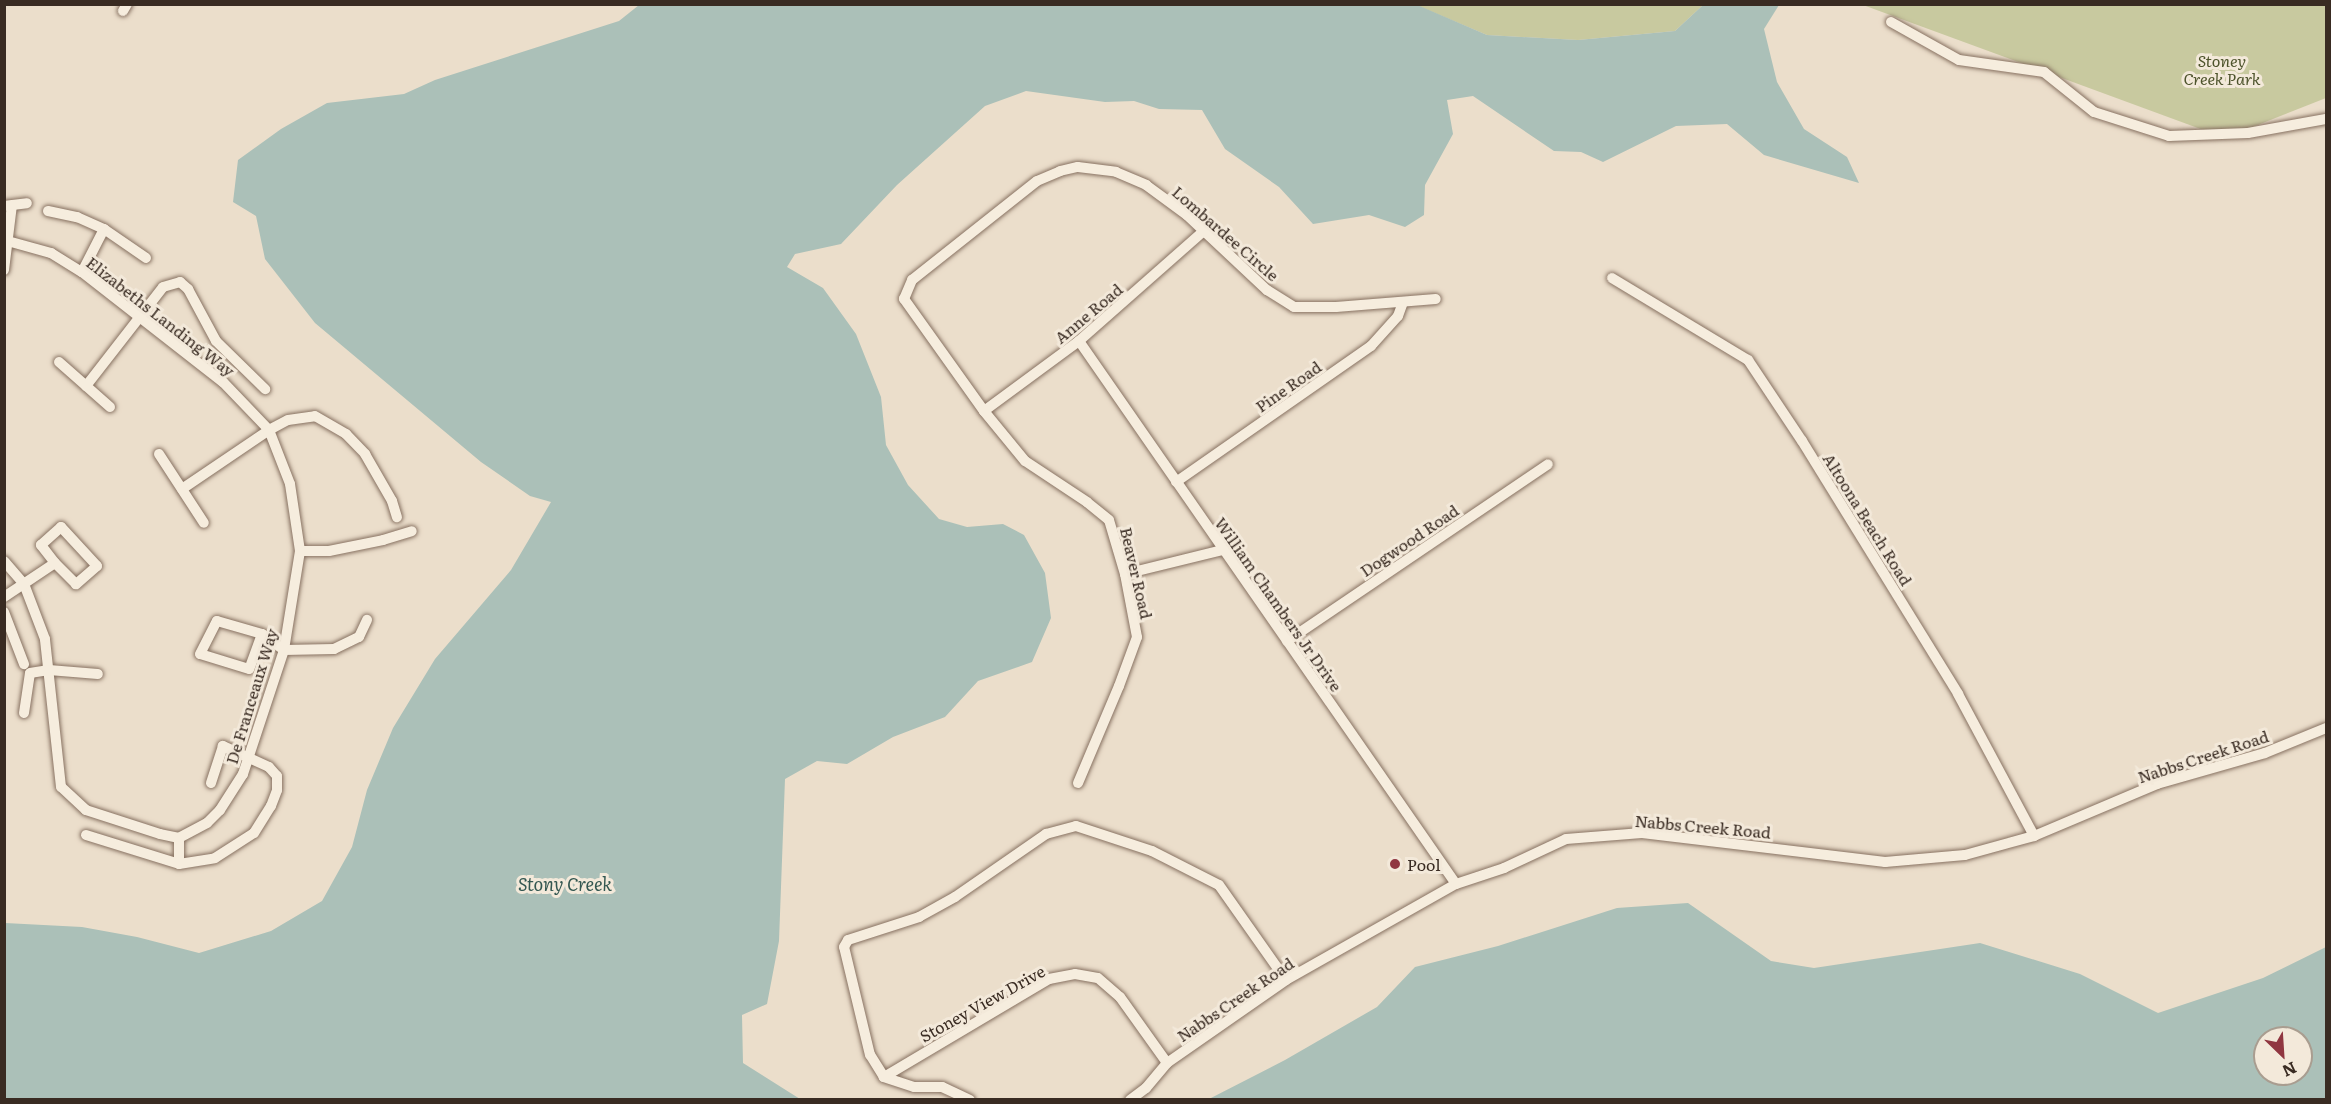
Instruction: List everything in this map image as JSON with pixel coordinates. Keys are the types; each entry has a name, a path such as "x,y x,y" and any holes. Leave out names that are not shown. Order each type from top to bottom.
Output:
{"street":[{"path":"1891,22 1959,60 2044,72 2094,112 2169,136 2248,133 2326,119"},
{"name":"Lombardee Circle","path":"904,299 912,280 1037,181 1060,171 1078,167 1116,172 1146,184 1205,230 1267,291 1294,307 1336,307 1436,299"},
{"path":"4,270 8,206 27,204"},
{"path":"48,211 77,217 104,229 146,258"},
{"path":"82,272 104,229"},
{"name":"Anne Road","path":"984,411 1079,341 1205,230"},
{"name":"Elizabeths Landing Way","path":"7,240 51,254 82,272 141,315 223,382 269,430 290,484 300,551"},
{"name":"Altoona Beach Road","path":"1612,278 1748,360 1802,441 1958,694 2034,836"},
{"path":"86,386 163,287 180,282 188,289 216,341 265,389"},
{"name":"Beaver Road","path":"904,299 984,411 1025,461 1109,520 1125,574 1137,637 1078,783"},
{"name":"Pine Road","path":"1176,482 1371,346 1398,316 1403,302"},
{"name":"William Chambers Jr Drive","path":"1079,341 1456,884"},
{"path":"59,362 110,407"},
{"path":"182,489 269,430 288,420 315,416 346,434 365,454 392,501 397,517"},
{"path":"159,454 204,523"},
{"name":"Dogwood Road","path":"1287,641 1548,464"},
{"path":"61,527 97,566 76,584 55,563 41,545 61,527"},
{"path":"300,551 329,551 383,540 412,531"},
{"path":"1125,574 1222,550"},
{"name":"De Franceaux Way","path":"179,838 207,823 220,810 243,774 284,650 300,551"},
{"path":"4,561 24,584 45,639 61,787 86,810 179,838 179,864"},
{"path":"4,597 55,563"},
{"path":"4,612 24,664"},
{"path":"262,634 249,669 200,654 217,621 262,634 284,650 334,649 358,637 367,620"},
{"path":"24,713 30,673 49,670 98,674"},
{"name":"Nabbs Creek Road","path":"1130,1100 1146,1088 1167,1063 1286,980 1456,884 1504,868 1566,839 1642,833 1885,862 1965,855 2034,836 2157,784 2265,753 2326,728"},
{"path":"86,835 179,864 215,858 254,833 271,806 277,790 277,776 269,766 223,746 211,783"},
{"path":"970,1100 942,1087 914,1087 884,1077 870,1056 844,947 848,940 919,917 955,897 1046,834 1076,826 1152,850 1219,885 1286,980"},
{"name":"Stoney View Drive","path":"884,1077 1049,979 1076,974 1098,978 1120,997 1167,1063"}],"green space":[{"path":"1416,5 1703,5 1675,31 1578,40 1487,35"},
{"name":"Stoney Creek Park","path":"1863,5 2326,5 2326,98 2225,138"}],"water":[{"name":"Stony Creek","path":"1415,4 1487,35 1578,40 1675,31 1703,5 1779,5 1764,29 1777,82 1804,129 1847,157 1859,183 1764,155 1727,124 1676,126 1603,162 1581,152 1554,151 1473,96 1447,100 1453,134 1425,185 1424,215 1405,227 1369,215 1313,224 1279,187 1225,149 1202,110 1159,109 1134,101 1105,102 1026,91 985,106 897,185 841,244 795,254 787,267 823,288 856,334 881,397 886,445 908,485 939,519 967,527 1003,524 1024,535 1045,573 1051,618 1032,662 978,681 945,717 893,737 847,764 817,761 785,779 779,941 767,1004 742,1015 743,1063 800,1099 5,1099 5,923 82,927 137,937 199,953 271,931 322,901 352,847 367,790 393,728 435,659 511,570 551,502 530,496 481,462 315,323 265,259 256,216 233,202 238,160 281,129 327,103 404,94 435,80 619,21 639,5"},
{"path":"1688,903 1771,961 1814,968 1980,943 2080,974 2158,1013 2263,978 2326,947 2326,1099 1209,1099 1285,1060 1377,1007 1415,967 1498,946 1617,908"}],"place":[{"name":"Pool","path":"1395,864"}]}
